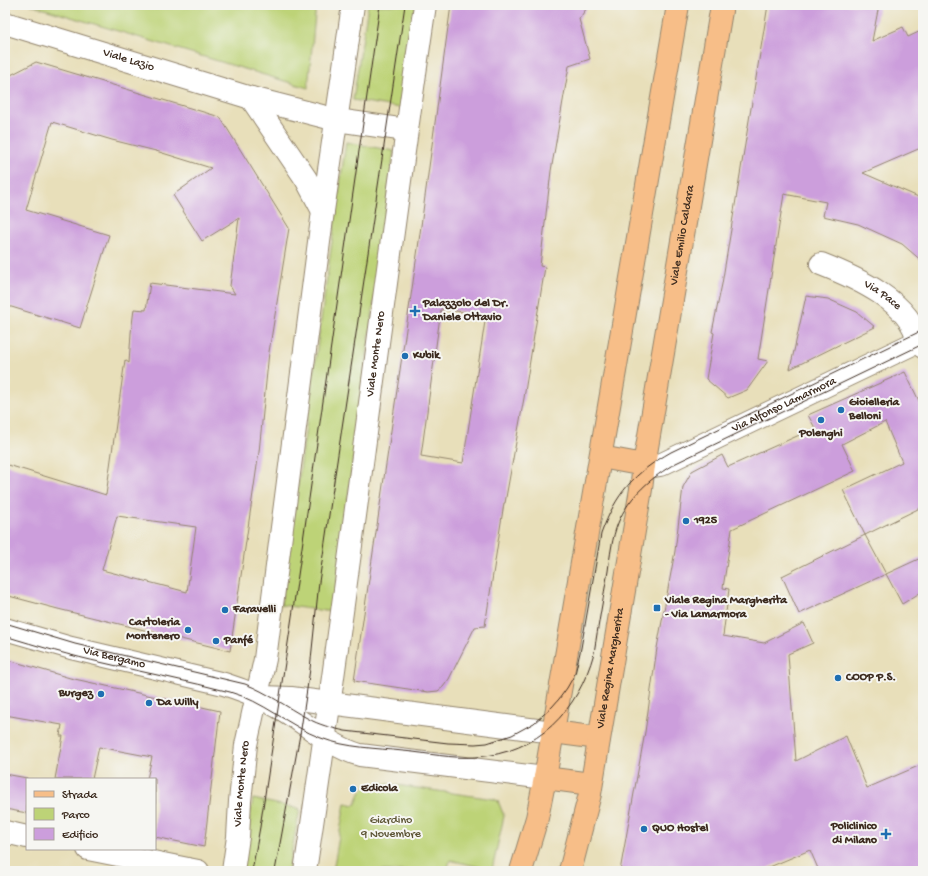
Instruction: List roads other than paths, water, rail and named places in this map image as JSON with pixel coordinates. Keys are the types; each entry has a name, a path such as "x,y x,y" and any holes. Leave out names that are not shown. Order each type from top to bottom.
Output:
{"main road":[{"path":"521,871 537,818 545,778 678,5"},
{"name":"Viale Emilio Caldara","path":"644,465 722,5"},
{"path":"601,457 644,465"},
{"name":"Viale Regina Margherita","path":"570,871 583,824 591,784 644,465"},
{"path":"553,732 599,738"},
{"path":"545,778 591,784"}],"street":[{"name":"Viale Monte Nero","path":"233,871 238,837 242,772 252,717 265,660 323,211 353,5"},
{"name":"Viale Monte Nero","path":"305,871 330,703 406,130 425,5"},
{"name":"Viale Lazio","path":"5,24 251,98 337,120 406,130"},
{"path":"251,98 306,179 323,211"},
{"name":"Via Pace","path":"821,264 847,274 872,288 895,305 910,322 921,343"},
{"name":"Via Alfonso Lamarmora","path":"644,465 660,465 921,343"},
{"name":"Via Bergamo","path":"5,629 71,648 224,684 257,696"},
{"path":"257,696 292,698 553,732"},
{"path":"257,696 278,707 351,753 367,757 545,778"},
{"path":"5,832 26,837"},
{"path":"93,850 198,871"}],"tram line":[{"path":"252,871 293,610 380,5"},
{"path":"275,871 301,729 310,669 319,582 405,5"},
{"path":"5,623 75,644 245,684 269,695 299,714 335,729 448,743 487,743 512,735 534,723 559,699 575,674 601,534 613,507 637,476 671,452 923,330"},
{"path":"5,636 79,657 230,692 254,701 309,733 341,744 440,756 476,757 498,754 518,747 536,738 552,725 566,710 578,693 587,674 594,653 616,529 628,504 642,488 658,474 676,463 923,344"}],"place":[{"name":"Palazzolo del Dr. Daniele Ottavio","path":"415,311"},
{"name":"Kubik","path":"405,356"},
{"name":"Gioielleria Belloni","path":"841,410"},
{"name":"Polenghi","path":"821,420"},
{"name":"1925","path":"686,521"},
{"name":"Viale Regina Margherita - Via Lamarmora","path":"657,608"},
{"name":"Faravelli","path":"225,610"},
{"name":"Cartoleria Montenero","path":"188,630"},
{"name":"Panfé","path":"216,641"},
{"name":"COOP P.S.","path":"838,678"},
{"name":"Burgez","path":"101,694"},
{"name":"Da Willy","path":"149,703"},
{"name":"Edicola","path":"353,789"},
{"name":"QUO Hostel","path":"644,829"},
{"name":"Policlinico di Milano","path":"886,834"}],"park label":[{"name":"Giardino 9 Novembre","path":"391,828"}]}
